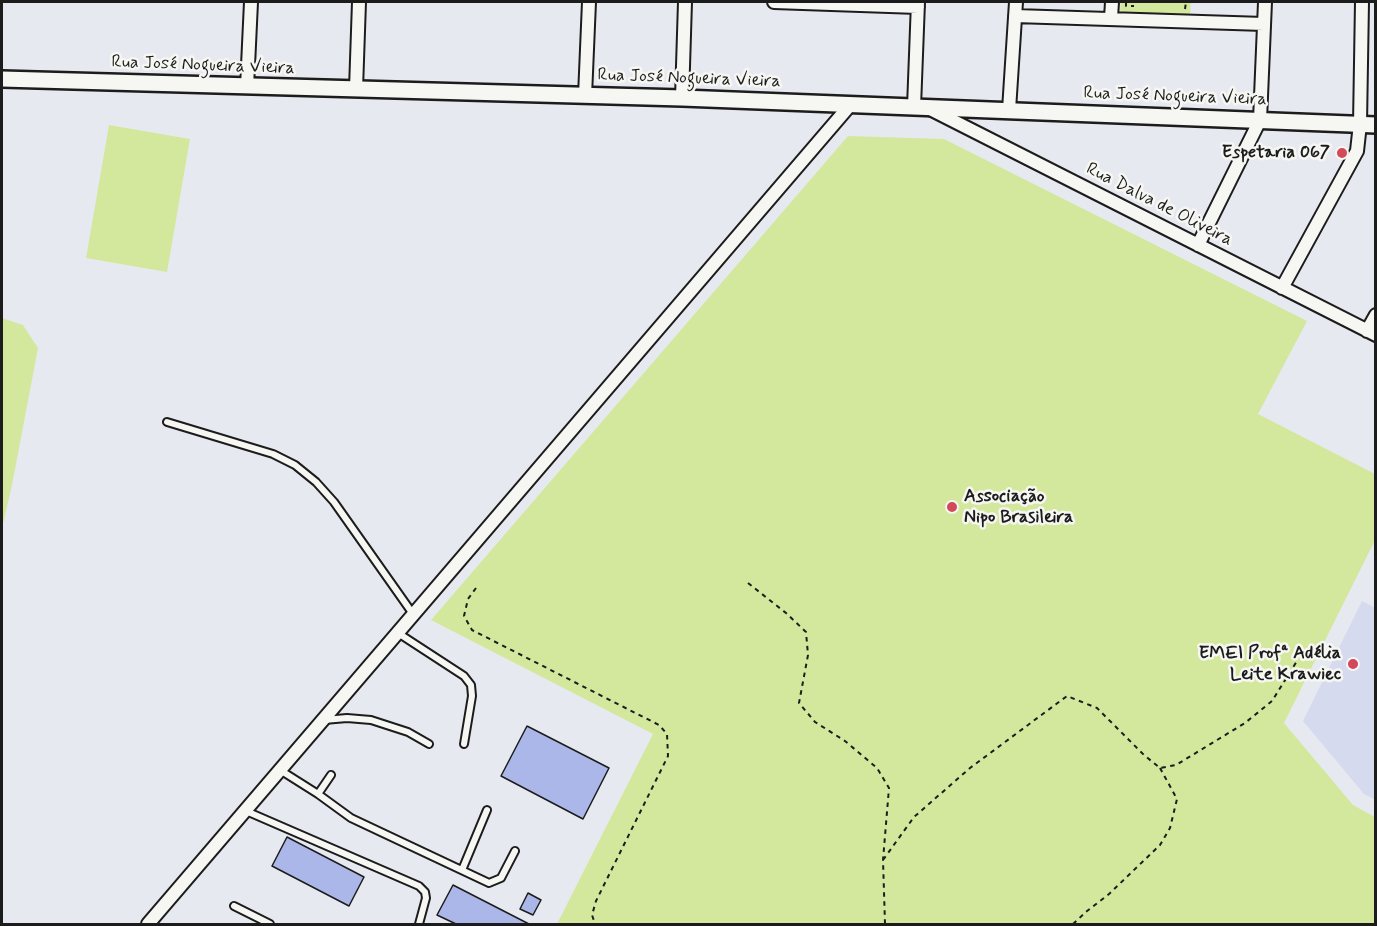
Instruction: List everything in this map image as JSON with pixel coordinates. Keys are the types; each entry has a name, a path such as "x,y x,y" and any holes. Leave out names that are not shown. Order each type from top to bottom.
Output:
{"street":[{"path":"247,87 251,2"},
{"path":"356,89 359,2"},
{"path":"585,96 589,2"},
{"path":"682,98 685,2"},
{"path":"774,2 918,4 920,107"},
{"path":"1009,110 1016,2"},
{"path":"1111,18 1112,2"},
{"path":"1198,245 1260,120 1265,2"},
{"path":"1282,288 1357,151 1360,124 1362,2"},
{"path":"1015,16 1264,24"},
{"name":"Rua José Nogueira Vieira","path":"2,79 682,98 1376,125"},
{"path":"148,924 851,104"},
{"name":"Rua Dalva de Oliveira","path":"920,107 1371,333"},
{"path":"1360,124 1376,132"},
{"path":"1371,333 1376,315"}],"lane":[{"path":"167,422 273,454 295,465 334,502 414,614"},
{"path":"398,633 464,676 471,685 472,696 464,744"},
{"path":"323,720 347,718 371,720 408,732 429,744"},
{"path":"280,770 351,818 489,883 497,882 501,878 515,851"},
{"path":"318,794 331,774"},
{"path":"246,810 419,886 425,892 426,898 419,924"},
{"path":"462,870 487,810"},
{"path":"234,906 270,924"}],"path":[{"path":"748,583 806,632 808,655 799,703 815,722 845,741 877,768 889,788 883,860 885,924"},
{"path":"476,588 468,599 464,616 472,630 658,725 667,734 669,756 596,901 592,915 595,924"},
{"path":"1160,768 1176,765 1245,723 1272,701 1297,661"},
{"path":"883,860 914,817 970,768 1066,696 1097,708 1160,768 1177,799 1170,828 1160,845 1109,894 1073,924"}],"shaded area":[{"name":"EMEI Profª Adélia Leite Krawiec","path":"1362,601 1375,608 1375,800 1364,794 1303,721"}],"green space":[{"path":"1121,2 1191,2 1190,15 1120,12"},
{"path":"109,125 190,139 167,272 86,258"},
{"name":"Associação Nipo Brasileira","path":"848,136 944,139 1307,321 1258,414 1375,474 1375,540 1284,723 1353,805 1375,817 1375,924 557,924 653,734 431,620"},
{"path":"2,318 23,325 38,348 2,528"}],"building":[{"path":"527,726 609,768 583,819 501,776"},
{"path":"287,837 364,877 349,906 272,866"},
{"path":"453,885 529,924 456,924 437,915"},
{"path":"528,893 541,900 533,915 520,909"}],"place":[{"name":"Espetaria 067","path":"1342,153"},
{"name":"Associação Nipo Brasileira","path":"952,507"},
{"name":"EMEI Profª Adélia Leite Krawiec","path":"1353,664"}]}
